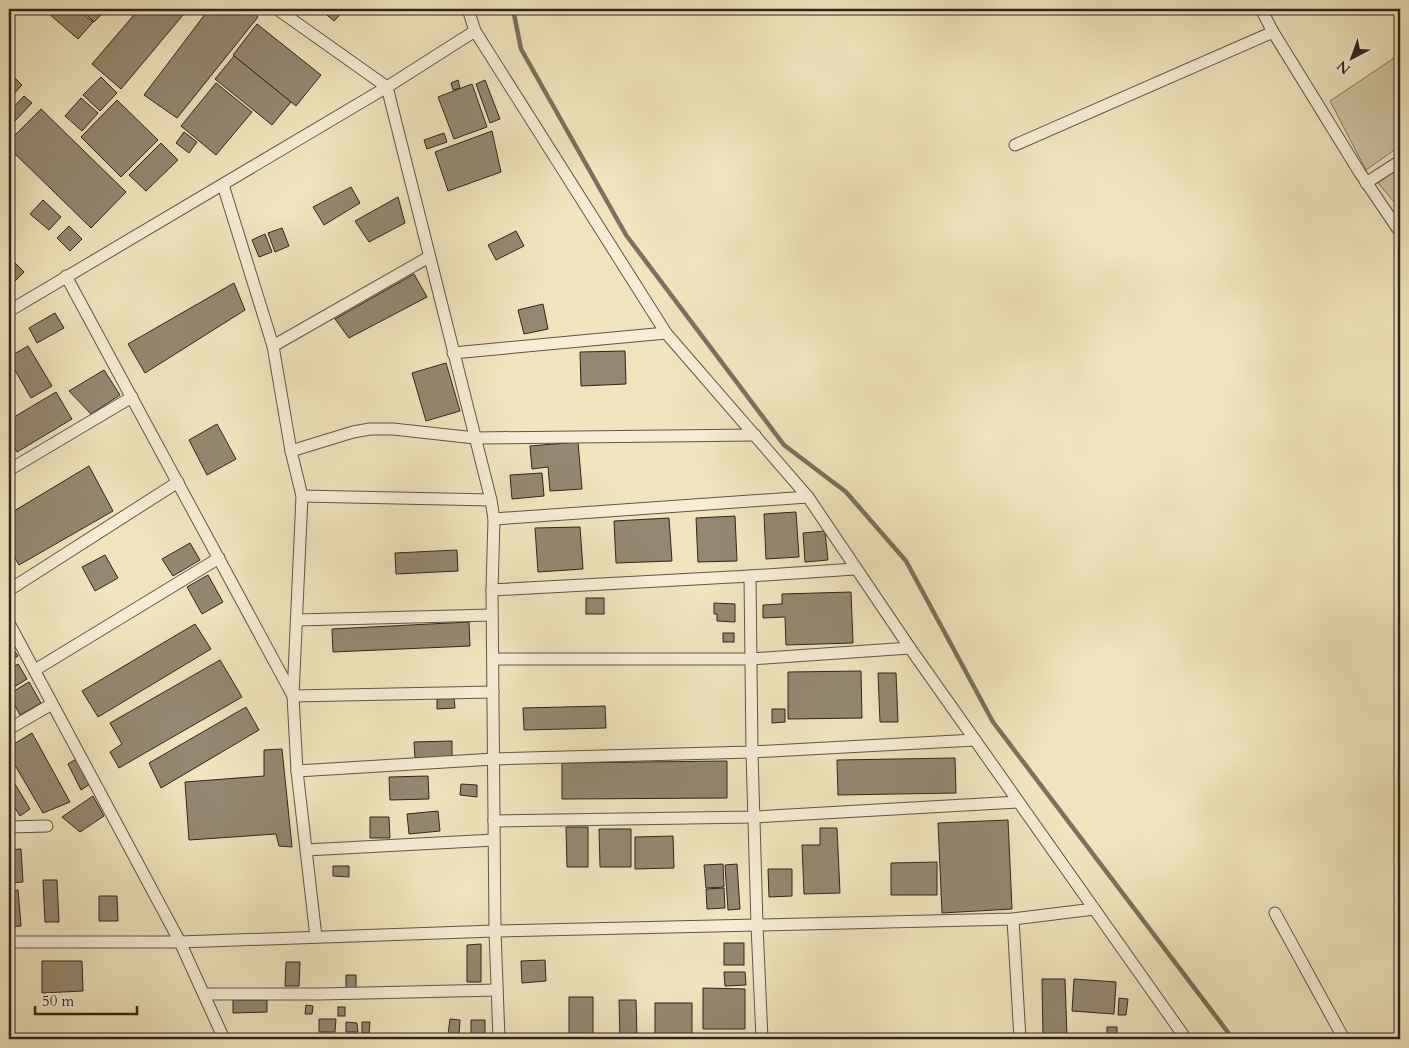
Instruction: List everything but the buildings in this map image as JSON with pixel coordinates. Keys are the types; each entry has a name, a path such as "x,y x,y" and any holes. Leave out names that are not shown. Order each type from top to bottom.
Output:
{"street":[{"path":"277,9 387,87 491,500 494,518 492,590 494,840 499,1039"},
{"path":"468,9 475,31 666,333 808,497 910,648 1186,1039"},
{"path":"1261,9 1273,32 1366,183 1400,232"},
{"path":"9,311 387,87 475,31"},
{"path":"1016,144 1273,32"},
{"path":"1366,183 1400,161"},
{"path":"223,185 273,346 291,451 302,496 294,696 297,771 316,937"},
{"path":"273,346 429,257"},
{"path":"66,276 294,696"},
{"path":"453,353 666,333"},
{"path":"9,470 132,397"},
{"path":"291,451 353,432 370,429 393,429 475,438 755,435"},
{"path":"9,590 178,482"},
{"path":"302,496 491,500"},
{"path":"494,518 808,497"},
{"path":"34,670 219,558"},
{"path":"492,590 855,569"},
{"path":"750,576 752,752 762,1039"},
{"path":"297,620 492,616"},
{"path":"9,623 180,942 224,1039"},
{"path":"493,659 751,659 910,648"},
{"path":"294,696 493,692"},
{"path":"9,729 52,704"},
{"path":"297,771 494,759 752,752 975,740"},
{"path":"494,821 754,817 1018,802"},
{"path":"9,827 47,826"},
{"path":"306,850 494,840"},
{"path":"9,942 180,942 495,931 1013,919 1094,909"},
{"path":"1275,913 1344,1039"},
{"path":"1013,919 1020,1039"},
{"path":"204,994 321,994 497,990"}],"shaded area":[{"path":"1400,54 1400,146 1366,170 1330,101"},
{"path":"1400,167 1400,209 1378,183"}],"waterway":[{"path":"513,9 521,49 626,235 784,445 846,492 906,561 993,722 1233,1039"}]}
